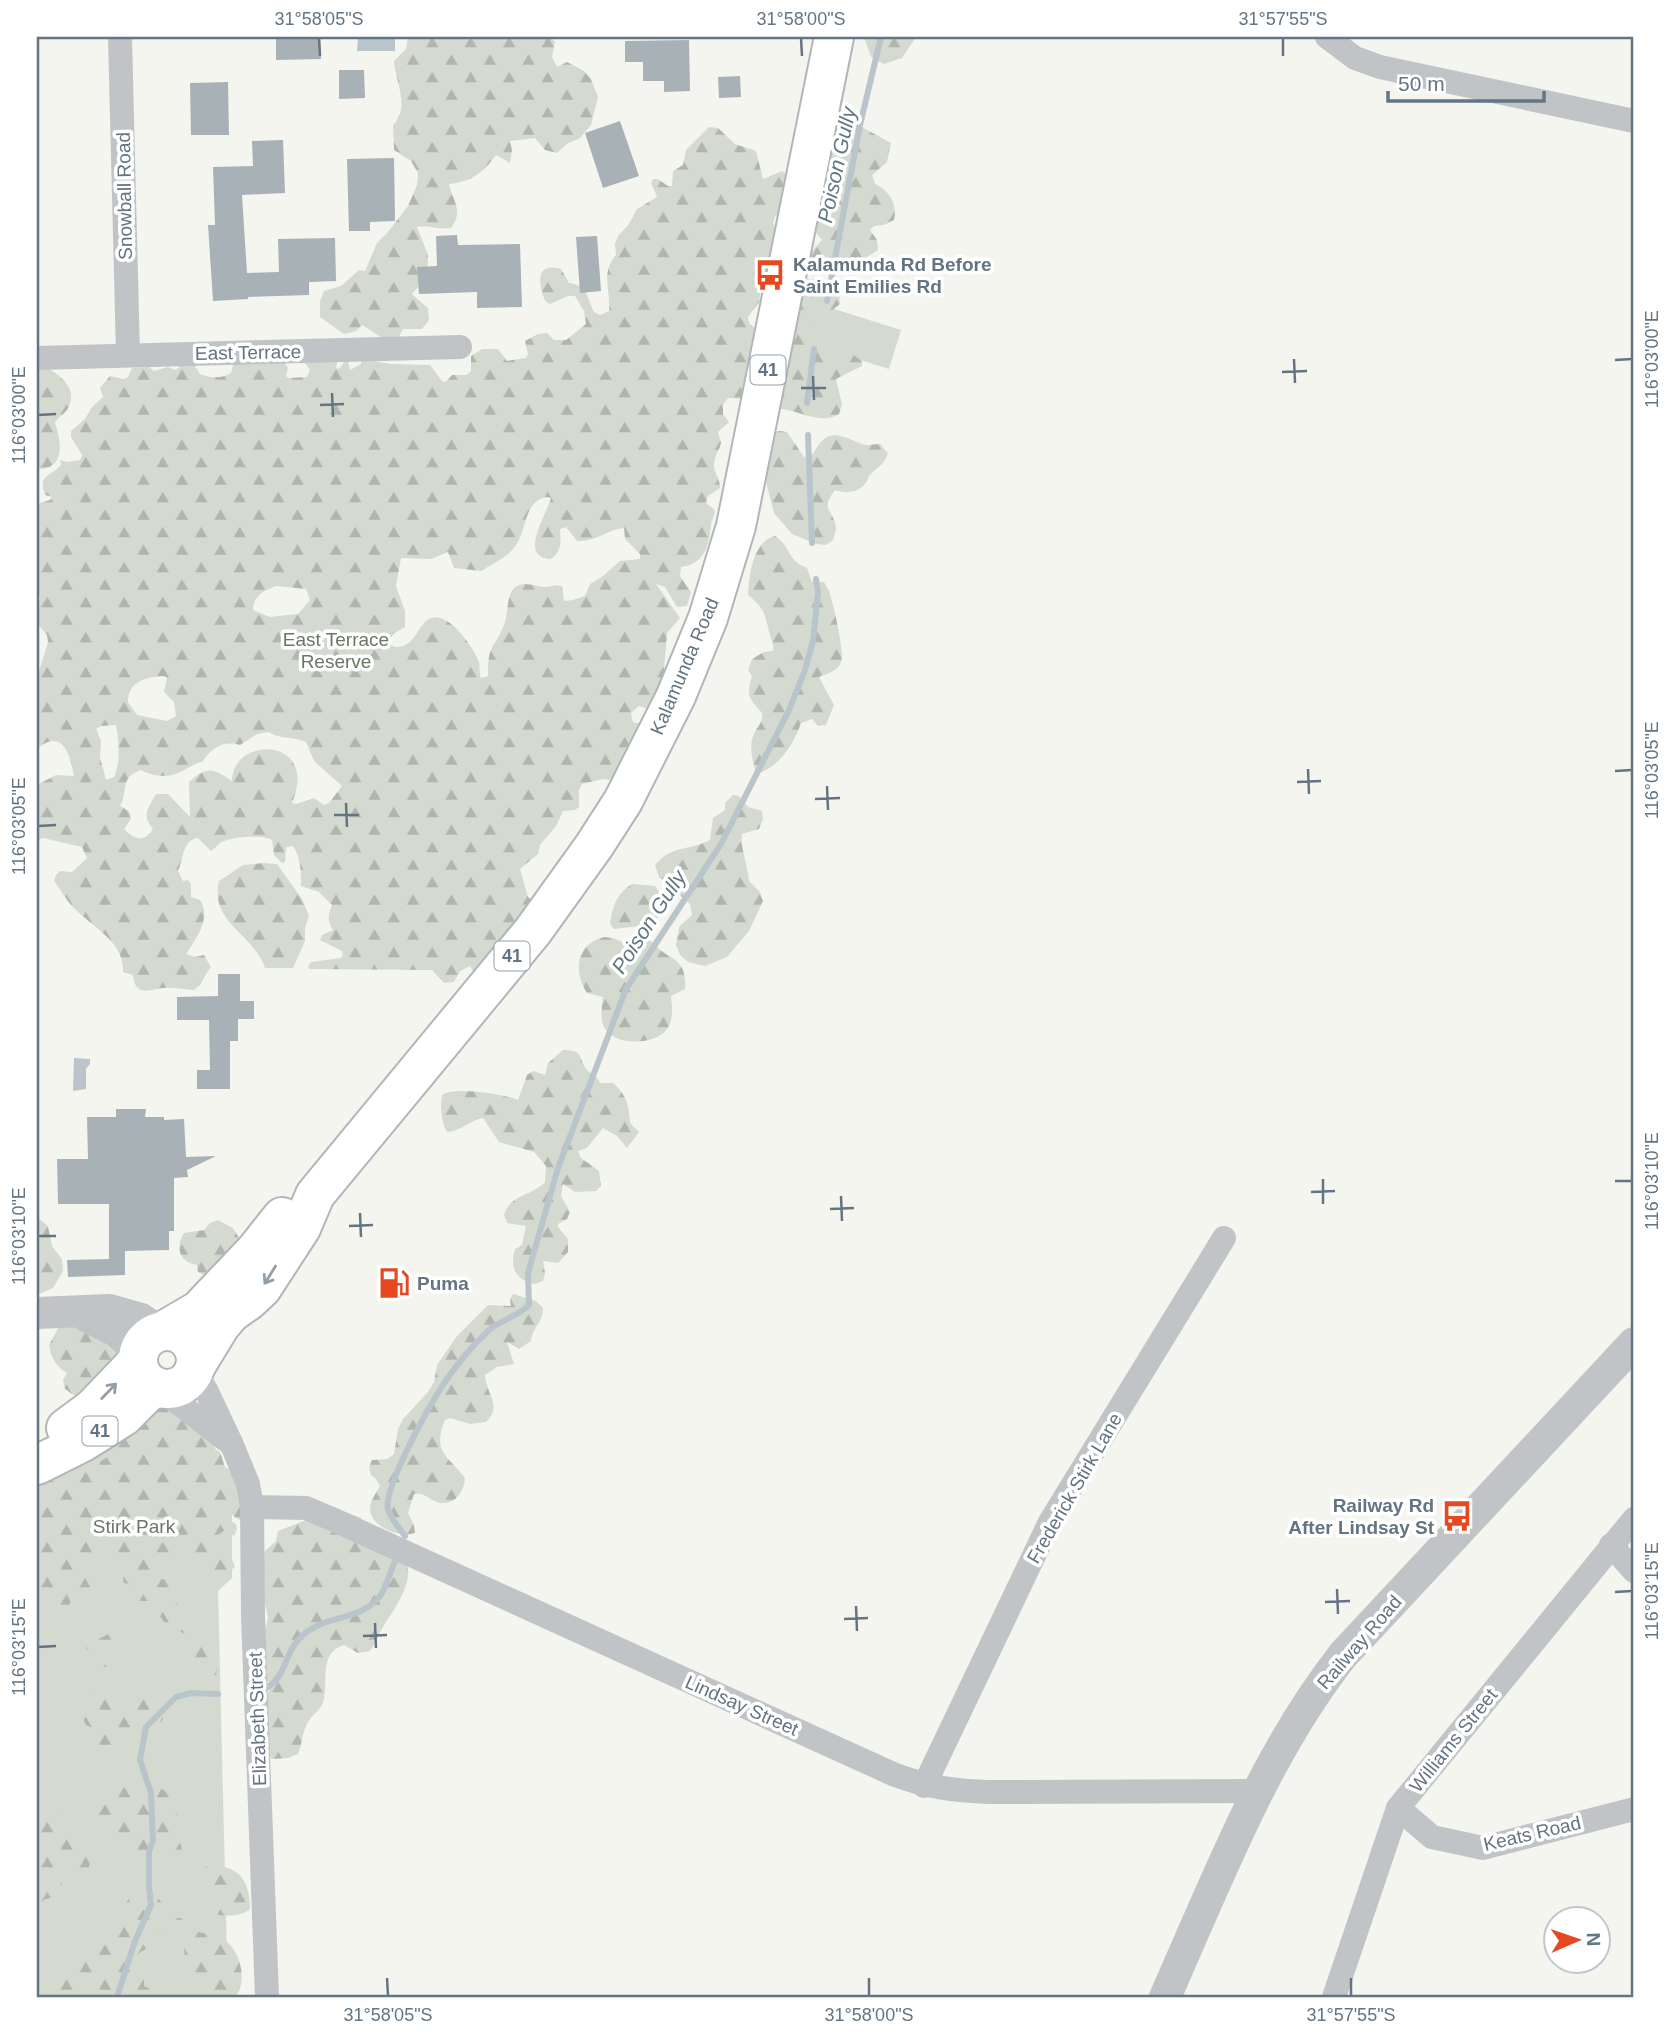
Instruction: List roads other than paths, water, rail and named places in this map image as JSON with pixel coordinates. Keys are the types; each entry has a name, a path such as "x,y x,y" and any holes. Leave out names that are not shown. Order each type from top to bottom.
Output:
{"main road":[{"name":"Kalamunda Road","path":"37,1445 79,1420 152,1358 255,1251 281,1218 315,1195 519,948 623,801 676,696 708,618 736,526 834,37"},
{"name":"Kalamunda Road","path":"195,1369 230,1313 261,1288 301,1228 315,1195"},
{"path":"152,1358 174,1331 190,1341 194,1349 195,1369"},
{"name":"Kalamunda Road","path":"37,1465 123,1416 152,1358"},
{"name":"41","path":"152,1358 168,1389 183,1384 195,1369"}],"street":[{"name":"Snowball Road","path":"120,37 128,355"},
{"path":"1328,37 1354,58 1380,67 1634,121"},
{"name":"East Terrace","path":"37,358 460,347"},
{"name":"Frederick Stirk Lane","path":"924,1786 1050,1522 1224,1238"},
{"path":"37,1313 79,1312 116,1331 152,1358"},
{"name":"Railway Road","path":"1164,1997 1257,1791 1314,1694 1343,1655 1634,1343"},
{"name":"Elizabeth Street","path":"152,1358 199,1416 232,1445"},
{"name":"Elizabeth Street","path":"195,1369 232,1445 248,1484 252,1507 253,1616 267,1997"},
{"name":"Lindsay Street","path":"252,1507 306,1508 924,1786 989,1792 1257,1791"},
{"name":"Williams Street","path":"1334,1997 1398,1808 1634,1519"},
{"path":"1611,1545 1634,1571"},
{"name":"Keats Road","path":"1398,1808 1432,1837 1483,1848 1634,1809"}],"waterway":[{"name":"Poison Gully","path":"827,301 860,125 881,37"},
{"path":"807,403 814,349"},
{"name":"Poison Gully","path":"808,435 812,543"},
{"name":"Poison Gully","path":"405,1536 388,1509 393,1482 401,1463 431,1405 461,1360 489,1330 529,1305 528,1273 558,1168 626,989 721,844 789,710 813,641 818,592 816,579"},
{"name":"Poison Gully","path":"268,1687 279,1676 292,1649 303,1635 322,1624 353,1614 372,1604 380,1596 395,1561"},
{"path":"117,1997 135,1941 151,1905 151,1793 140,1760 146,1727 176,1697 191,1693 218,1694"}],"place":[{"name":"Kalamunda Rd Before Saint Emilies Rd","path":"770,275"},
{"name":"Puma","path":"394,1283"},
{"name":"Railway Rd After Lindsay St","path":"1457,1516"}],"park label":[{"name":"East Terrace Reserve","path":"336,650"},
{"name":"Stirk Park","path":"134,1526"}]}
